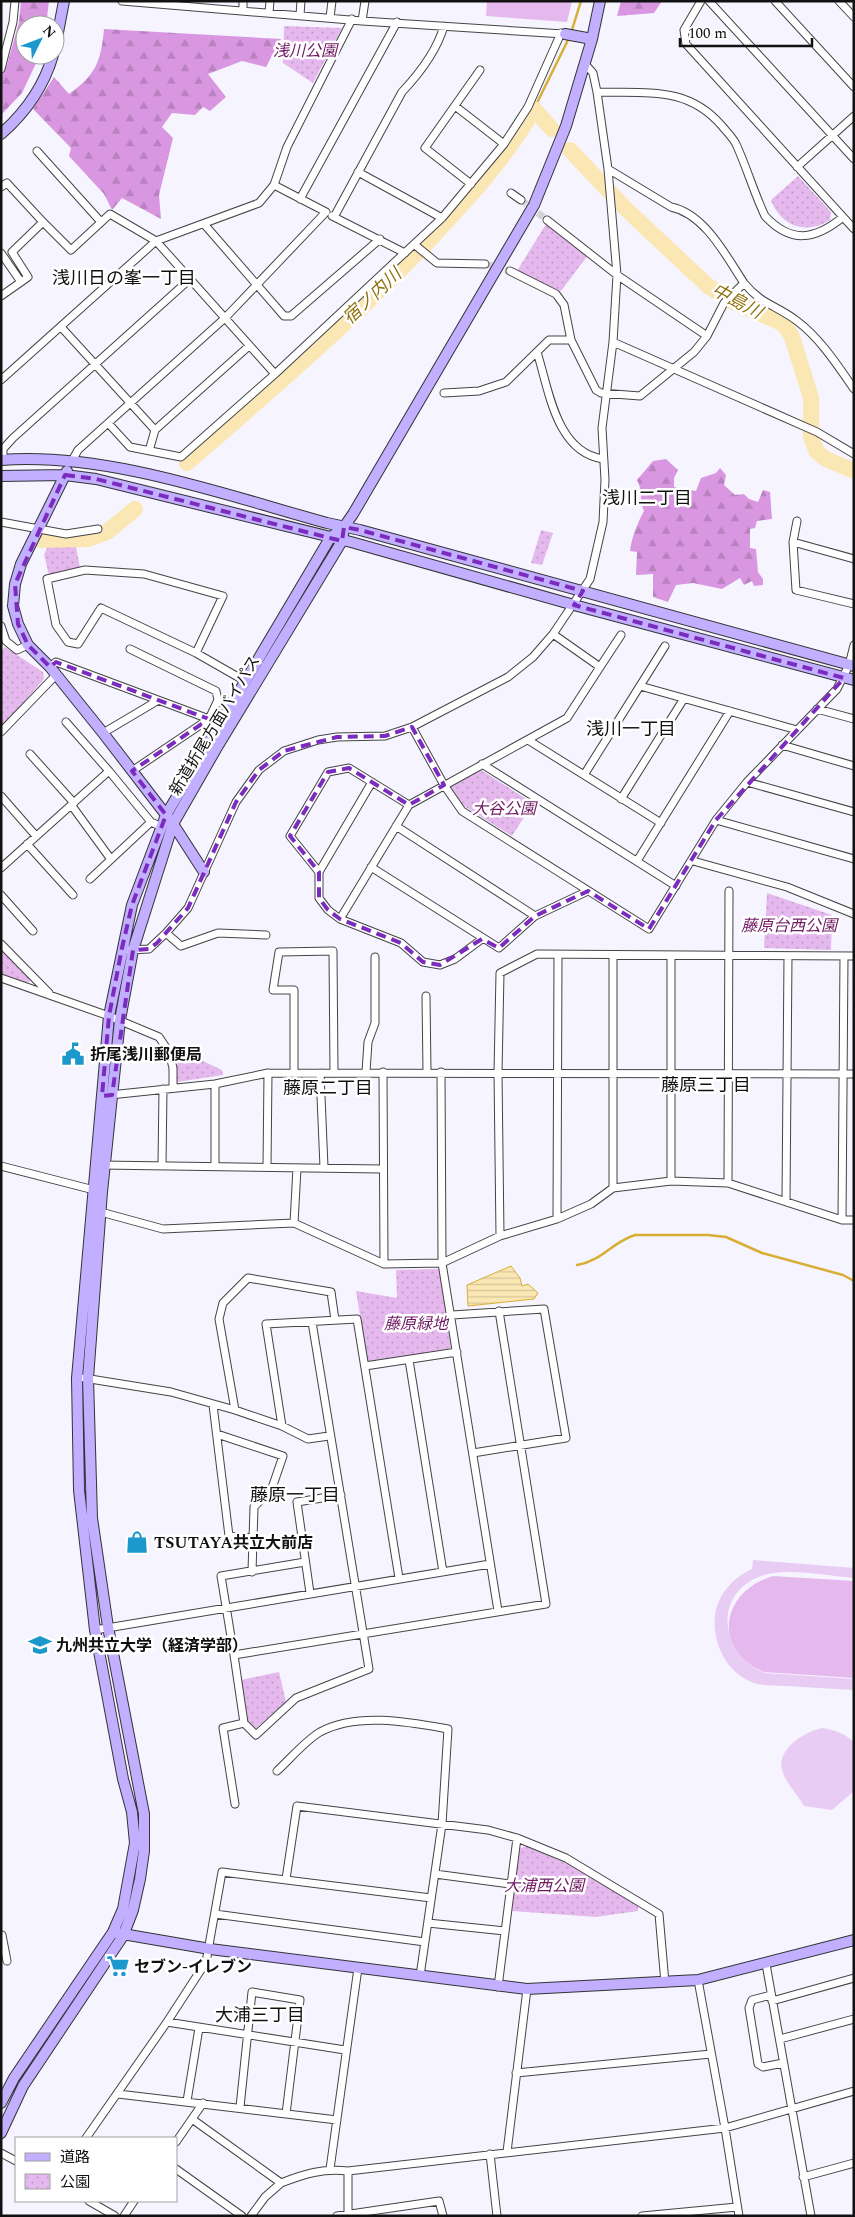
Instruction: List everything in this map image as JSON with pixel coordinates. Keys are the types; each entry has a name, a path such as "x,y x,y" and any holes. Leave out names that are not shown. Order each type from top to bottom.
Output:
{"street":[{"path":"1,69 16,1"},
{"path":"61,15 64,1"},
{"path":"122,1 362,21 567,34 592,39"},
{"path":"243,1 243,11"},
{"path":"269,13 270,1"},
{"path":"300,15 301,1"},
{"path":"330,18 332,1"},
{"path":"362,21 365,1"},
{"path":"1,2104 14,2078 113,1932 123,1909 135,1843 132,1812 123,1779 94,1630 79,1490 82,1378 97,1191 107,1095 109,1016 132,905 166,815 330,538 344,527 534,205 566,126 592,39 600,1"},
{"path":"701,1 684,30 686,44 854,229"},
{"path":"709,1 854,158"},
{"path":"775,1 854,87"},
{"path":"839,1 854,17"},
{"path":"1,380 62,328 156,241 259,203 274,185 287,147 352,19"},
{"path":"300,199 397,22"},
{"path":"334,217 402,92 414,79 441,36 444,26"},
{"path":"108,423 130,447 181,457 275,374 406,253 417,246 472,184 504,144 528,107 567,34"},
{"path":"122,948 133,950 149,949 188,908 236,802 259,770 284,751 337,736 385,736 412,727 508,677 533,657 553,634 590,580 596,561 603,522 606,480 602,428 613,342 617,275 608,169 597,92 593,73 585,64"},
{"path":"1,134 31,101 50,65"},
{"path":"472,184 425,148 480,70"},
{"path":"597,92 668,94 686,98 701,105 714,116 735,141 765,216 773,225 784,232 798,236 812,236 827,229 843,217"},
{"path":"455,106 504,144"},
{"path":"797,167 854,116"},
{"path":"36,151 100,222"},
{"path":"608,169 670,207 682,209 710,233 744,283 756,297 798,321 825,351 854,389"},
{"path":"358,172 442,218"},
{"path":"13,177 4,185 71,250 110,214 156,241 275,374"},
{"path":"274,185 406,253"},
{"path":"511,193 521,200"},
{"path":"204,872 173,824 103,733 53,671 28,645 18,624 13,606 15,584 21,564 78,450 225,318 326,212"},
{"path":"547,220 617,275 707,336"},
{"path":"1,296 28,276 12,252 43,222"},
{"path":"204,224 284,316 291,316 380,239"},
{"path":"417,246 437,263 485,264"},
{"path":"1,253 21,282"},
{"path":"510,271 556,294 564,305 571,340 596,390 606,395 640,396 675,368 707,336 724,303 744,283"},
{"path":"190,279 13,438 3,449 2,460 26,458 103,464 583,591 851,666"},
{"path":"62,328 155,430"},
{"path":"444,393 479,392 506,382 549,340 571,340"},
{"path":"613,342 804,426 854,454"},
{"path":"149,451 155,430 249,346"},
{"path":"537,352 557,417 568,439 580,450 593,457 603,459"},
{"path":"1,476 65,475 96,478 342,541 849,679"},
{"path":"797,521 793,542 796,590 854,604"},
{"path":"1,522 66,534 98,529"},
{"name":"新道折尾方面バイパス","path":"107,1095 133,950 173,824 342,541 344,527"},
{"path":"793,542 854,559"},
{"path":"196,653 223,596 144,574 85,570 47,579 56,625 68,642 78,644 101,608 196,653 245,681"},
{"path":"1,626 4,643 17,650 28,645"},
{"path":"553,634 600,667"},
{"path":"340,919 409,805 567,718 621,635"},
{"path":"412,727 444,785 462,811 649,929 693,861 716,820 747,782 849,679 854,645"},
{"path":"584,775 665,646"},
{"path":"130,649 216,691 218,700 210,719 132,771"},
{"path":"1,732 53,671 56,662 157,701 210,719"},
{"path":"640,686 683,700 797,730"},
{"path":"621,799 683,700"},
{"path":"103,733 157,701"},
{"path":"818,709 854,719"},
{"path":"637,861 730,711"},
{"path":"66,722 151,822 162,827"},
{"path":"528,740 661,823"},
{"path":"782,745 854,766"},
{"path":"30,754 73,805 110,858"},
{"path":"482,764 676,886"},
{"path":"319,872 290,836 328,772 349,768 409,805"},
{"path":"1,868 109,771"},
{"path":"372,782 319,872 319,898 328,910 340,919 401,943 423,962 440,965 455,959 482,939"},
{"path":"747,782 854,812"},
{"path":"1,796 36,836"},
{"path":"716,820 854,860"},
{"path":"90,879 110,858 151,822"},
{"path":"396,826 536,916"},
{"path":"27,844 73,895"},
{"path":"693,861 787,887 854,914"},
{"path":"372,867 498,948 536,916 588,891"},
{"path":"728,1183 729,891"},
{"path":"1,895 33,931"},
{"path":"166,933 181,946 218,934 266,935"},
{"path":"1,944 51,995"},
{"path":"294,1074 294,990 274,990 279,952 333,951 334,1072"},
{"path":"500,1236 498,1073 500,972 537,954 854,956"},
{"path":"557,1220 558,955"},
{"path":"613,955 613,1188"},
{"path":"671,955 671,1181"},
{"path":"786,1202 788,956"},
{"path":"842,1220 844,956"},
{"path":"366,1072 368,1042 375,1023 374,957"},
{"path":"1,978 120,1020 159,1037 169,1052 174,1068 173,1088"},
{"path":"426,996 427,1072"},
{"path":"383,1072 382,1169 384,1264"},
{"path":"441,1072 442,1263 452,1315 498,1611"},
{"path":"107,1095 215,1084 268,1073 854,1074"},
{"path":"268,1073 268,1166"},
{"path":"320,1073 324,1167"},
{"path":"215,1084 215,1166"},
{"path":"162,1165 163,1089"},
{"path":"1,1166 97,1191"},
{"path":"101,1166 268,1166 382,1169"},
{"path":"294,1223 297,1168"},
{"path":"96,1211 163,1229 294,1223 384,1264 442,1263 500,1236 557,1220 591,1204 613,1188 671,1181 728,1183 842,1220 854,1220"},
{"path":"235,1410 219,1319 223,1303 248,1278 331,1292 335,1320"},
{"path":"452,1315 544,1309 566,1438 473,1453"},
{"path":"234,1655 546,1604 499,1311"},
{"path":"282,1426 266,1324 357,1319 399,1578"},
{"path":"305,1562 221,1576 244,1723 256,1735 296,1698 368,1669 312,1322"},
{"path":"365,1366 457,1352"},
{"path":"410,1360 443,1572"},
{"path":"82,1378 171,1392 235,1410 282,1426 308,1439 329,1436"},
{"path":"1,2133 23,2086 123,1936 133,1910 144,1851 144,1814 108,1627 92,1518 82,1378"},
{"path":"213,1405 229,1536 253,1538"},
{"path":"217,1434 283,1456 272,1488 254,1507 252,1572"},
{"path":"310,1592 297,1502 341,1495"},
{"path":"94,1630 310,1592 490,1564"},
{"path":"277,1771 319,1733 339,1724 397,1720 448,1728 442,1824 420,1976"},
{"path":"235,1804 223,1728 244,1723"},
{"path":"286,1879 298,1806 488,1830 517,1838 566,1858 659,1914 664,1983"},
{"path":"498,1987 517,1838"},
{"path":"87,2137 118,2094 206,1962 210,1949 222,1872 432,1898"},
{"path":"435,1874 510,1884"},
{"path":"216,1914 425,1942"},
{"path":"428,1923 505,1930"},
{"path":"113,1932 123,1936 210,1949 527,1990 698,1980 854,1940"},
{"path":"2,1935 7,1961"},
{"path":"766,1964 811,2216"},
{"path":"330,2169 345,2050 358,1968"},
{"path":"783,2063 763,2067 758,2064 749,2008 752,2000 771,1998 854,1978"},
{"path":"698,1980 739,2216"},
{"path":"507,2152 527,1990"},
{"path":"240,2107 252,1992 300,2000 286,2114"},
{"path":"780,2039 854,2019"},
{"path":"167,2022 345,2050"},
{"path":"187,2101 198,2028"},
{"path":"516,2073 711,2054"},
{"path":"252,2216 265,2196 281,2183 304,2174 330,2169 348,2171 725,2128 854,2091"},
{"path":"118,2094 337,2120"},
{"path":"178,2139 203,2103"},
{"path":"192,2119 281,2183"},
{"path":"1,2153 15,2160"},
{"path":"490,2154 497,2216"},
{"path":"803,2177 854,2162"},
{"path":"178,2170 242,2216"},
{"path":"348,2171 348,2213"},
{"path":"337,2216 439,2201 443,2216"},
{"path":"91,2202 115,2216"},
{"path":"124,2216 133,2202"},
{"path":"642,2216 737,2207"}],"highlighted area":[{"path":"65,475 96,479 342,541 344,527 360,530 583,591 574,605 844,678 716,820 649,929 588,891 535,916 499,948 482,939 440,965 423,962 401,943 340,919 328,910 319,898 319,872 290,836 328,772 349,768 409,805 444,785 412,727 385,736 337,737 284,751 259,770 236,802 188,908 157,943 149,949 133,950 112,1095 102,1096 109,1016 122,948 132,905 166,815 132,771 209,719 56,662 50,667 28,645 18,624 15,584"}],"green space":[{"path":"21,1 49,1 47,15 20,15"},
{"path":"487,1 572,1 567,22 486,16"},
{"path":"621,1 662,1 654,13 617,16"},
{"name":"浅川公園","path":"284,26 342,28 313,83 283,63"},
{"path":"104,29 281,39 266,67 242,61 208,74 226,97 210,111 203,107 195,115 172,113 162,127 173,138 159,195 161,219 122,198 112,210 104,194 69,156 71,148 33,109 54,77 69,94 91,74 99,59"},
{"path":"15,36 15,65 35,65 22,93 1,115 1,76 7,65"},
{"path":"798,176 831,212 830,220 812,227 796,226 781,217 775,209 771,200"},
{"path":"546,224 588,255 561,291 517,271"},
{"path":"666,459 678,470 674,478 674,487 696,491 701,478 716,473 720,468 726,475 724,485 735,495 744,494 749,499 758,502 763,490 770,492 772,519 757,521 755,528 750,529 750,548 756,549 758,572 763,579 763,585 754,586 752,581 744,585 740,578 722,589 693,583 676,585 668,602 653,597 653,574 636,575 637,552 630,551 635,530 644,511 637,480 653,461"},
{"path":"541,530 553,533 542,565 531,563"},
{"path":"48,545 76,547 80,567 49,575 44,555"},
{"path":"5,647 43,672 44,679 1,728 1,651"},
{"name":"大谷公園","path":"481,770 533,803 512,836 464,806 450,787"},
{"name":"藤原台西公園","path":"767,893 832,915 831,950 764,948"},
{"path":"1,949 31,979 29,982 25,983 1,975"},
{"path":"171,1046 222,1070 223,1075 177,1082 177,1059"},
{"name":"藤原緑地","path":"440,1269 451,1348 368,1363 356,1291 397,1298 396,1270"},
{"path":"773,1576 854,1581 854,1678 764,1672 747,1662 736,1650 730,1636 729,1622 733,1608 742,1595 755,1584"},
{"path":"279,1672 286,1702 255,1729 248,1722 241,1680"},
{"name":"大浦西公園","path":"526,1846 570,1865 638,1906 638,1911 596,1917 512,1911 519,1849"}],"shaded area":[{"path":"511,1266 520,1278 522,1286 528,1284 538,1293 534,1299 468,1306 467,1285"},
{"path":"753,1560 854,1568 854,1578 795,1572 771,1573 761,1576 745,1585 735,1596 729,1610 728,1624 731,1639 738,1652 750,1664 765,1673 854,1679 854,1690 758,1684 744,1678 729,1664 723,1656 716,1636 715,1615 723,1593 745,1572 752,1569"},
{"path":"822,1728 839,1732 854,1742 854,1791 832,1810 804,1806 785,1777 781,1765 783,1757 792,1743 807,1733"}],"waterway":[{"path":"571,33 581,1"},
{"path":"534,109 569,38"},
{"name":"宿ノ内川","path":"187,463 313,353 404,266 487,176 512,143 534,109 552,129"},
{"name":"中島川","path":"570,150 627,210 708,286 733,302 784,324 792,337 811,398 811,437 817,452 826,459 854,471"},
{"name":"宿ノ内川","path":"41,540 88,539 107,532 135,509"},
{"path":"577,1265 593,1260 620,1242 635,1235 708,1235 726,1237 762,1253 843,1275 854,1281"}],"tunnel":[{"path":"521,200 547,220"},
{"path":"485,264 510,271"}],"place":[{"name":"折尾浅川郵便局","path":"73,1054"},
{"name":"TSUTAYA共立大前店","path":"137,1542"},
{"name":"九州共立大学（経済学部）","path":"40,1645"},
{"name":"セブン-イレブン","path":"118,1966"}],"district":[{"name":"浅川日の峯一丁目","path":"124,278"},
{"name":"浅川二丁目","path":"647,498"},
{"name":"浅川一丁目","path":"631,729"},
{"name":"藤原三丁目","path":"706,1085"},
{"name":"藤原二丁目","path":"328,1088"},
{"name":"藤原一丁目","path":"295,1495"},
{"name":"大浦三丁目","path":"260,2015"}]}
